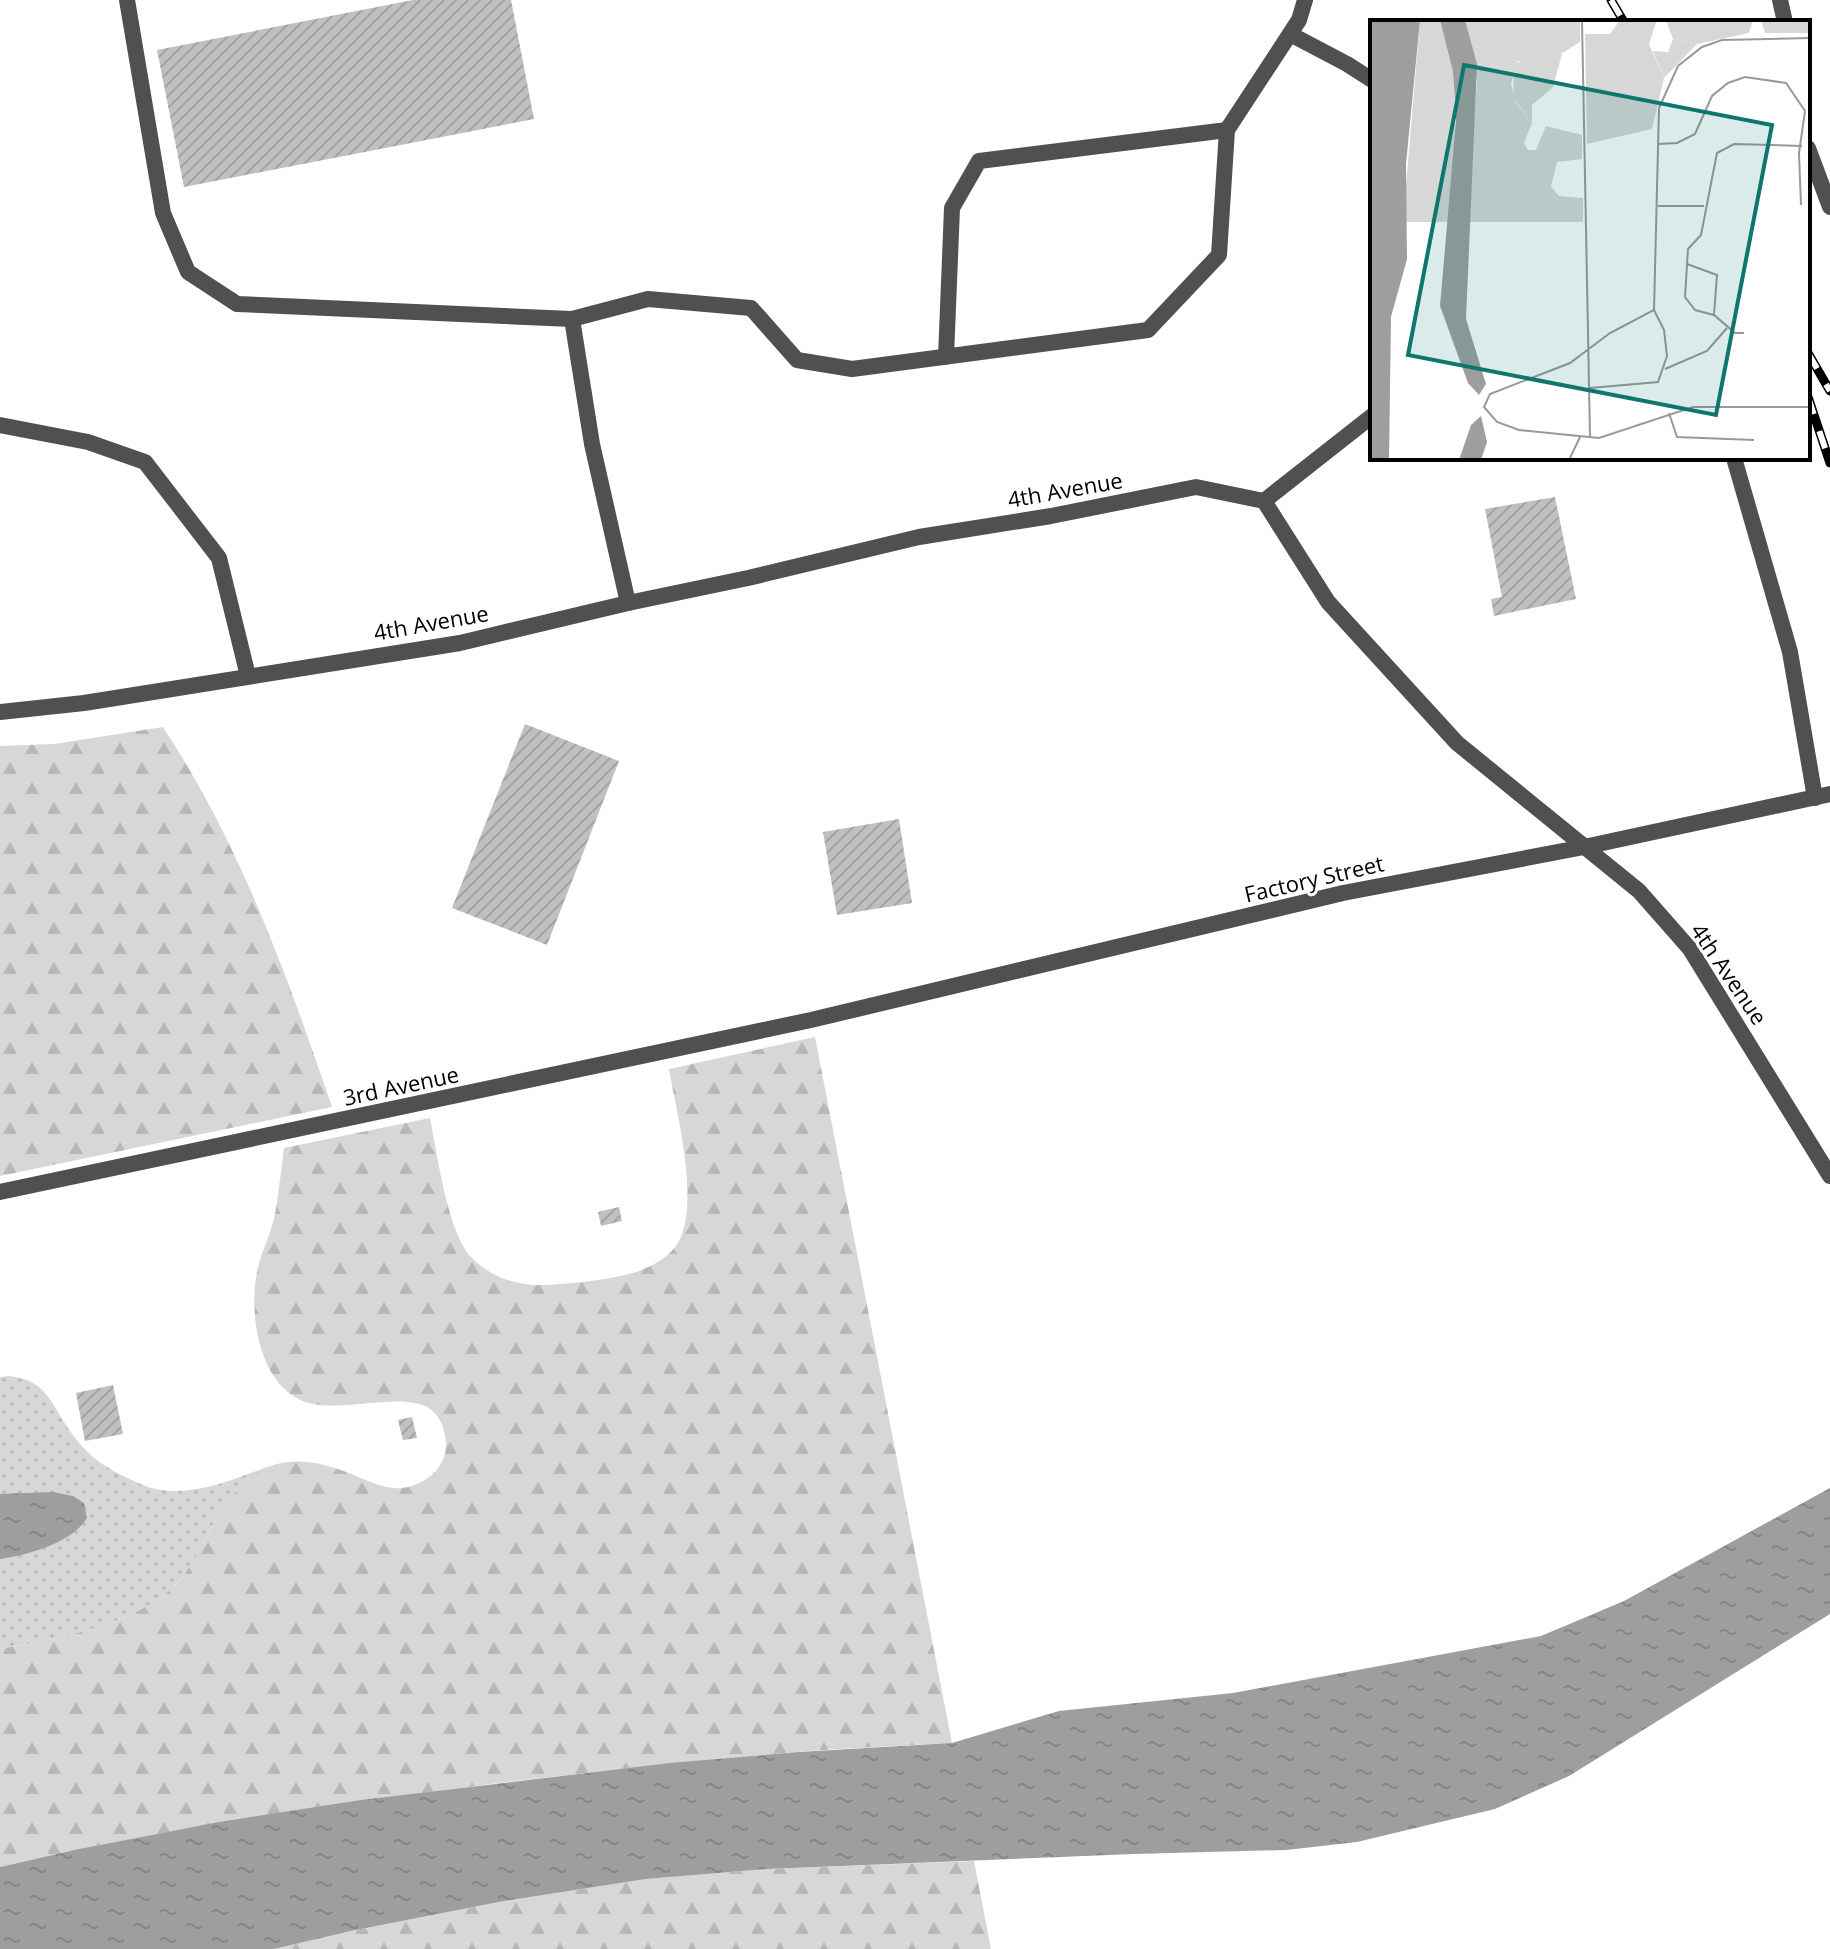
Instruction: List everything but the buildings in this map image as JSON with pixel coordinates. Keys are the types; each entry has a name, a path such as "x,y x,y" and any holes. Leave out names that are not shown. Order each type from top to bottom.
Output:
{"street":[{"path":"127,0 163,213 188,272 237,304 572,319 648,299 751,308 797,360 852,369 1148,330 1219,255 1227,130 1299,20 1305,0"},
{"path":"1780,0 1785,20"},
{"path":"1290,34 1370,79"},
{"path":"946,357 952,208 979,161 1227,130"},
{"path":"1810,153 1830,207"},
{"path":"572,319 592,444 628,603"},
{"path":"1264,501 1370,418"},
{"path":"0,425 88,442 145,462 219,558 248,676"},
{"path":"1735,460 1790,652 1822,796"},
{"name":"4th Avenue","path":"0,712 62,706 460,643 919,537 1051,516 1196,487 1264,501 1328,602 1457,743 1639,891 1690,949 1830,1176"},
{"name":"Factory Street","path":"811,1020 1343,893 1584,847 1822,796"},
{"name":"3rd Avenue","path":"0,1192 811,1020"}],"green space":[{"path":"163,727 216,817 260,911 332,1107 0,1176 0,746 54,744"},
{"path":"815,1037 952,1743 715,1759 416,1794 177,1830 0,1867 0,1649 101,1626 127,1616 171,1590 186,1572 234,1494 268,1467 279,1463 317,1463 377,1484 400,1488 425,1480 443,1460 446,1446 444,1430 438,1417 427,1407 403,1402 313,1404 295,1397 281,1385 270,1369 257,1330 255,1290 259,1265 275,1214 284,1148 430,1118 450,1212 463,1246 476,1262 495,1275 525,1284 565,1284 616,1277 645,1269 669,1254 681,1237 686,1219 687,1177 669,1069"},
{"path":"10,1376 40,1388 75,1438 92,1456 113,1471 146,1486 175,1491 202,1488 269,1466 228,1503 193,1562 167,1593 124,1618 99,1627 0,1649 0,1377"},
{"path":"974,1861 991,1949 274,1949 504,1901 646,1879 768,1869"}],"water":[{"path":"1830,1488 1830,1614 1569,1776 1495,1809 1357,1842 1286,1850 768,1869 646,1879 504,1901 274,1949 0,1949 0,1867 219,1822 361,1800 670,1763 952,1743 1059,1711 1233,1693 1541,1636 1624,1601"},
{"path":"53,1492 73,1496 84,1503 87,1518 80,1527 48,1546 0,1559 0,1494"}],"railway":[{"path":"1611,0 1623,20"},
{"path":"1810,356 1830,391"},
{"path":"1810,403 1830,463"}]}
